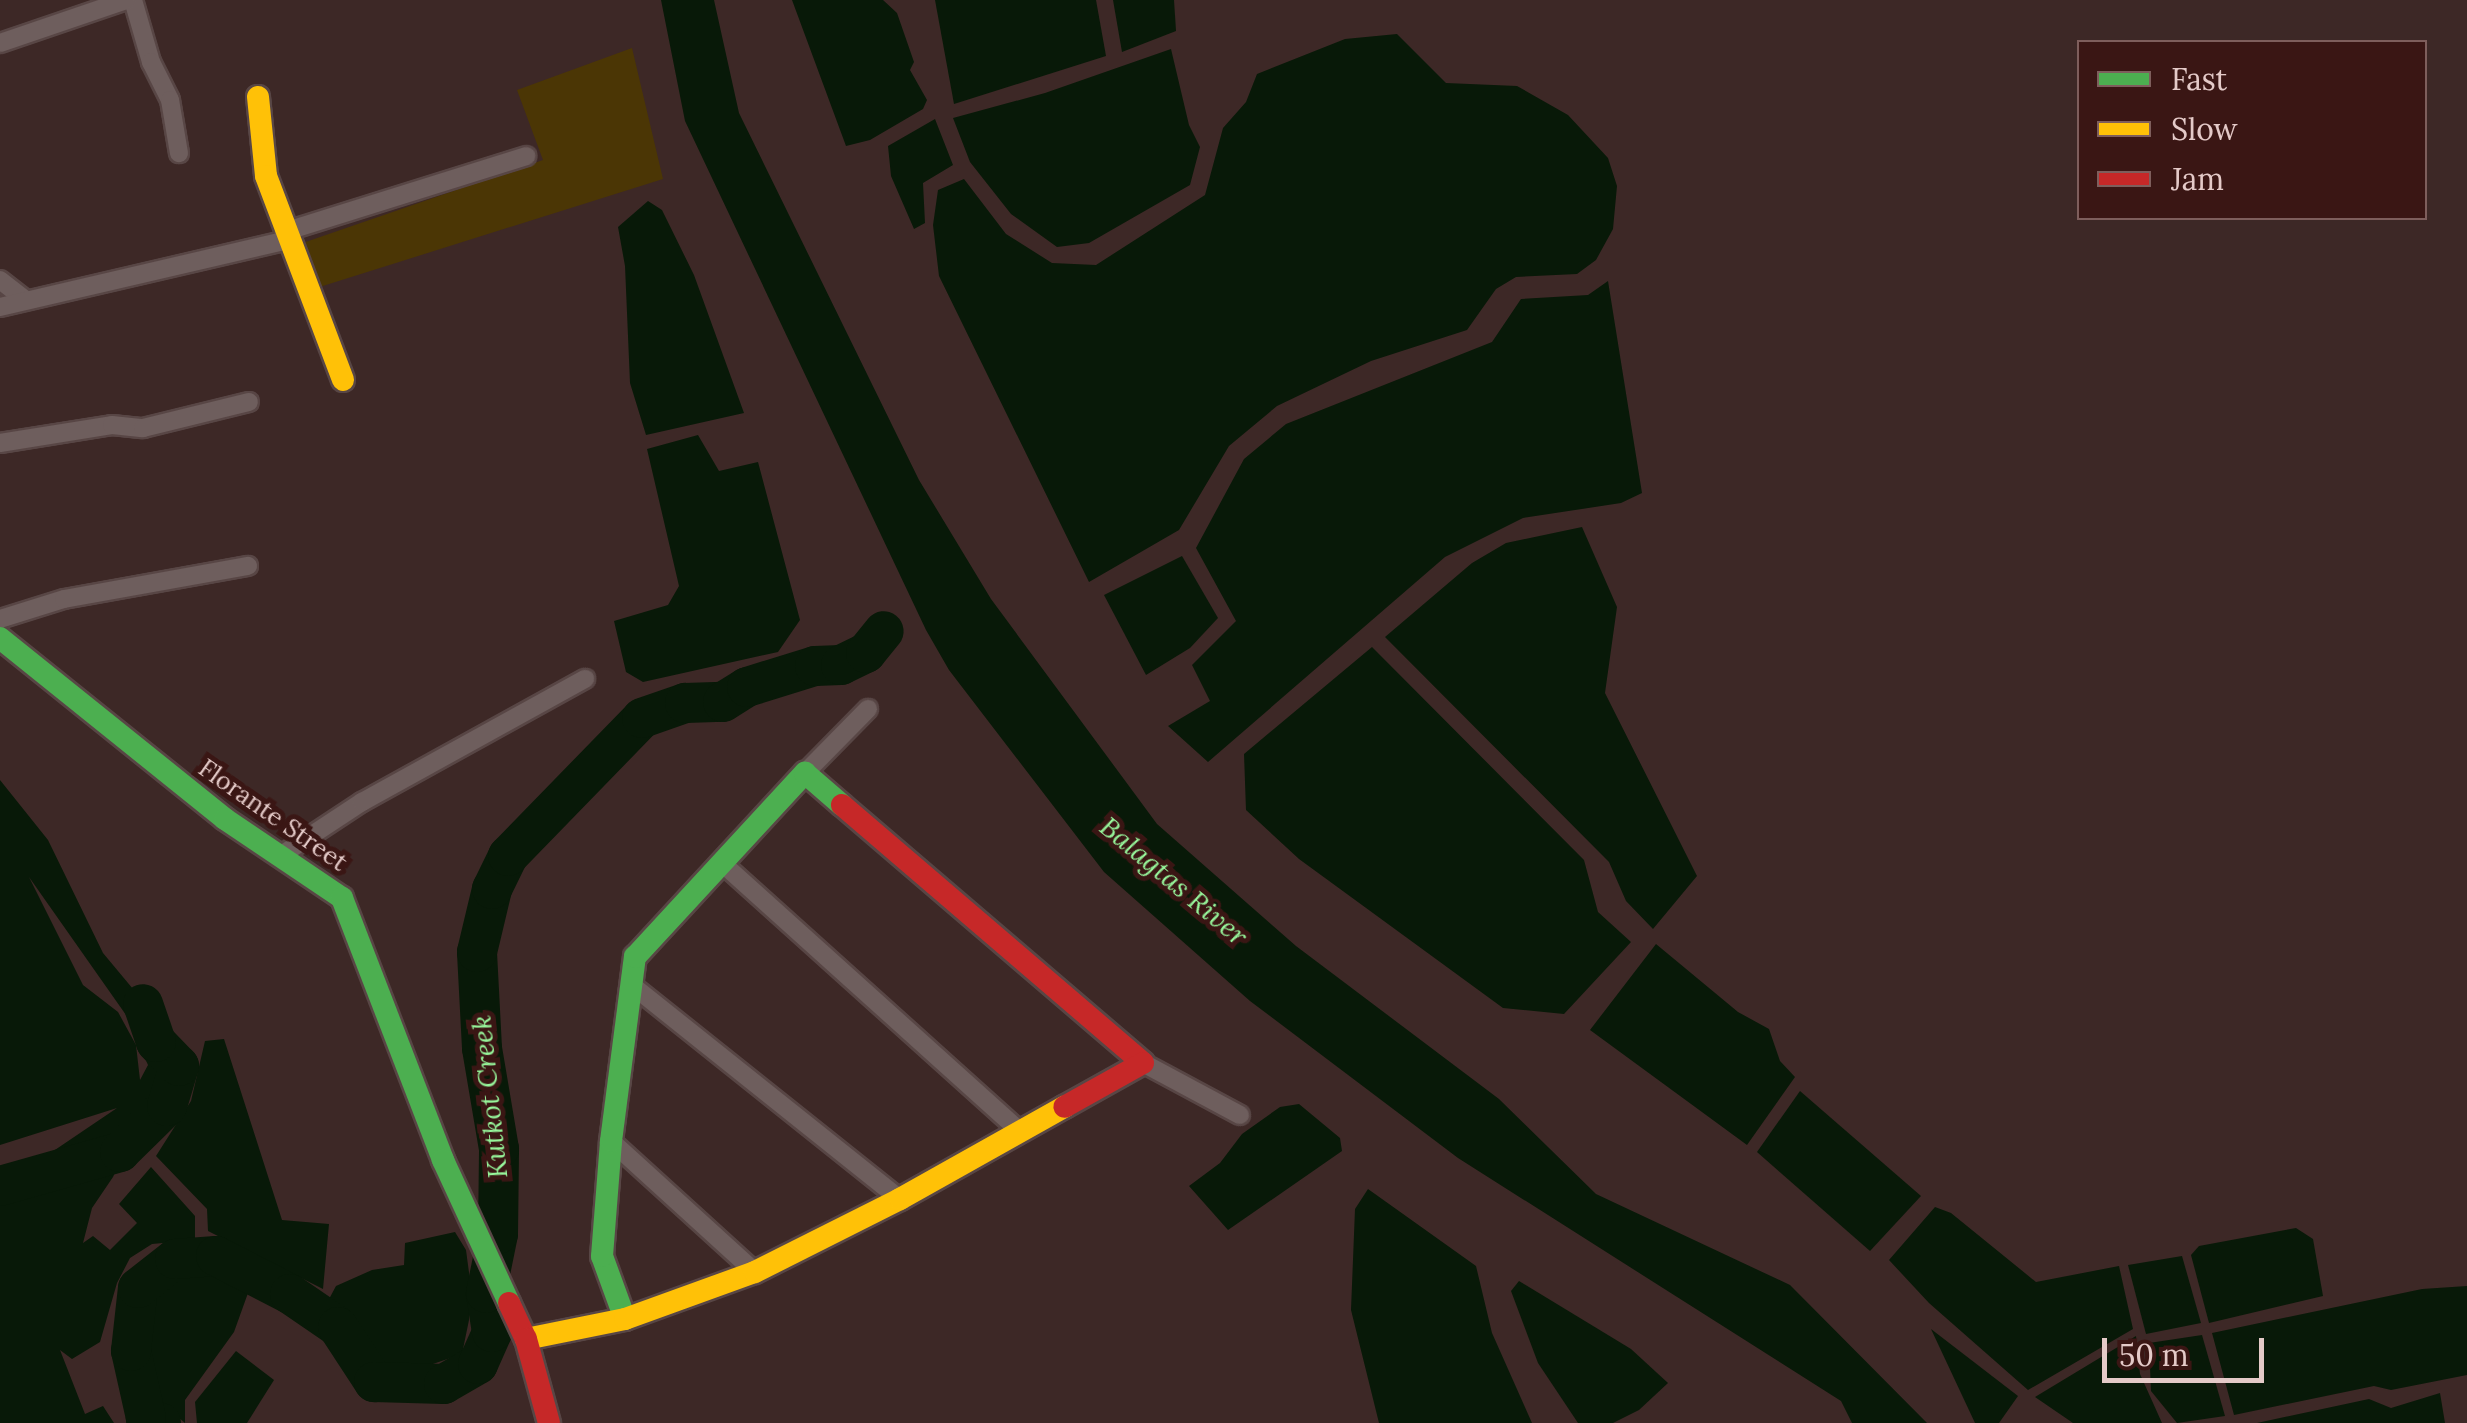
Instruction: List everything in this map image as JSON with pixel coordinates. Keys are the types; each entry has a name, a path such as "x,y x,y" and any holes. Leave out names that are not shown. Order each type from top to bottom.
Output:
{"street":[{"path":"0,43 129,0 170,100 179,153"},
{"path":"258,97 266,176 285,236 343,380"},
{"path":"0,308 285,236 526,156"},
{"path":"0,280 26,300"},
{"path":"0,443 112,425 143,428 249,402"},
{"path":"0,619 64,599 174,576 214,575 248,566"},
{"name":"Florante Street","path":"0,638 226,820 283,854 342,898 443,1160 509,1296 549,1423"},
{"path":"283,854 362,802 584,679"},
{"path":"625,1319 602,1256 610,1141 635,956 868,709"},
{"path":"805,774 1143,1063 1240,1115"},
{"path":"722,863 1021,1132"},
{"path":"632,986 900,1200"},
{"path":"526,1340 625,1319 755,1272 900,1200 1143,1063"},
{"path":"610,1141 755,1272"}],"shaded area":[{"path":"632,48 663,179 310,290 294,246 543,160 517,90"}],"water":[{"name":"Balagtas River","path":"661,0 714,0 739,113 919,480 991,599 1157,824 1296,946 1499,1099 1596,1194 1790,1285 1927,1423 1852,1423 1841,1401 1458,1158 1250,1001 1104,872 949,670 926,630 685,121"},
{"path":"792,0 883,0 897,13 914,62 910,70 927,100 923,109 870,140 846,146"},
{"path":"935,0 1096,0 1106,56 954,104"},
{"path":"1113,0 1174,0 1176,31 1122,52"},
{"path":"1397,34 1446,83 1517,86 1568,115 1608,158 1617,186 1613,229 1596,260 1577,274 1516,277 1496,289 1467,330 1371,361 1277,406 1229,446 1179,530 1089,582 939,276 933,225 938,190 964,179 1006,234 1052,263 1096,265 1205,195 1223,128 1246,102 1257,74 1345,39"},
{"path":"1171,49 1189,125 1200,147 1190,185 1089,243 1057,247 1011,214 970,162 953,118 1045,93"},
{"path":"935,119 953,165 923,183 925,223 914,229 891,176 888,146"},
{"path":"648,201 662,210 694,275 744,413 646,435 630,383 625,266 618,227"},
{"path":"1608,281 1642,493 1621,503 1523,518 1445,557 1208,762 1168,726 1210,701 1192,665 1236,621 1196,548 1244,459 1286,424 1492,342 1521,299 1588,295"},
{"path":"698,435 719,471 758,462 800,620 778,652 643,682 626,672 614,621 668,605 679,586 647,449"},
{"path":"1582,527 1617,607 1605,693 1697,876 1653,929 1626,901 1609,862 1385,637 1472,563 1506,543"},
{"path":"1182,556 1218,618 1190,648 1146,675 1104,595"},
{"path":"1372,647 1584,860 1598,912 1631,942 1564,1014 1503,1008 1299,859 1246,810 1244,754"},
{"path":"0,780 48,840 103,953 158,1019 167,1061 113,1177 92,1208 83,1243 93,1236 110,1250 137,1223 119,1204 151,1167 195,1216 195,1240 152,1244 130,1258 117,1283 100,1342 72,1359 60,1350 85,1414 103,1406 114,1423 0,1423 0,1170 46,1156 117,1108 0,1145","holes":["29,877 126,1015 148,1065 140,1080 136,1045 118,1012 83,985"]},
{"path":"1656,944 1738,1012 1769,1029 1780,1061 1795,1077 1747,1145 1590,1030"},
{"path":"224,1039 282,1220 329,1224 323,1289 208,1231 207,1209 156,1156 191,1101 205,1041"},
{"path":"1800,1091 1921,1196 1870,1251 1757,1152"},
{"path":"1299,1104 1340,1138 1342,1151 1228,1230 1189,1186 1220,1163 1242,1134 1280,1107"},
{"path":"1368,1189 1476,1266 1492,1333 1532,1423 1379,1423 1351,1310 1355,1209"},
{"path":"1935,1207 1951,1213 2036,1282 2119,1266 2133,1329 2028,1390 1929,1303 1889,1260"},
{"path":"2296,1228 2313,1239 2323,1296 2209,1323 2191,1255 2199,1246"},
{"path":"455,1232 466,1250 470,1280 469,1320 462,1354 427,1366 386,1369 372,1359 351,1319 328,1301 336,1286 372,1270 404,1265 405,1243"},
{"path":"2182,1256 2201,1323 2146,1334 2128,1265"},
{"path":"216,1262 245,1281 248,1293 234,1332 185,1400 185,1423 156,1398 145,1347 148,1299 163,1282 190,1266"},
{"path":"1519,1281 1631,1349 1668,1383 1639,1410 1613,1423 1578,1423 1538,1363 1511,1291"},
{"path":"2467,1286 2467,1375 2391,1390 2374,1386 2234,1415 2212,1333 2422,1289"},
{"path":"1931,1329 2018,1396 1999,1423 1975,1423"},
{"path":"2202,1335 2225,1416 2177,1423 2151,1391 2149,1343"},
{"path":"2136,1336 2140,1374 2162,1423 2073,1423 2035,1397"},
{"path":"236,1351 274,1380 247,1423 197,1423 195,1402"},
{"path":"2440,1393 2445,1423 2257,1423 2369,1399 2391,1408"}],"waterway":[{"name":"Kutkot Creek","path":"161,1423 146,1418 131,1351 138,1288 175,1259 216,1256 290,1294 338,1327 374,1382 444,1384 478,1364 492,1332 486,1293 498,1234 499,1149 482,1048 477,952 492,889 508,856 642,718 685,703 723,702 747,687 815,666 841,665 866,653 884,631"},
{"path":"0,1186 120,1152 167,1106 179,1066 156,1042 143,1004"}],"traffic: fast":[{"path":"0,638 225,819 342,898 443,1160 509,1303"},
{"path":"625,1319 602,1256 611,1141 635,957 805,773 842,805"}],"traffic: slow":[{"path":"258,97 266,176 343,380"},
{"path":"526,1339 625,1319 755,1272 900,1199 1064,1107"}],"traffic: jam":[{"path":"842,805 1143,1063 1064,1107"},
{"path":"509,1303 526,1339 549,1423"}]}
